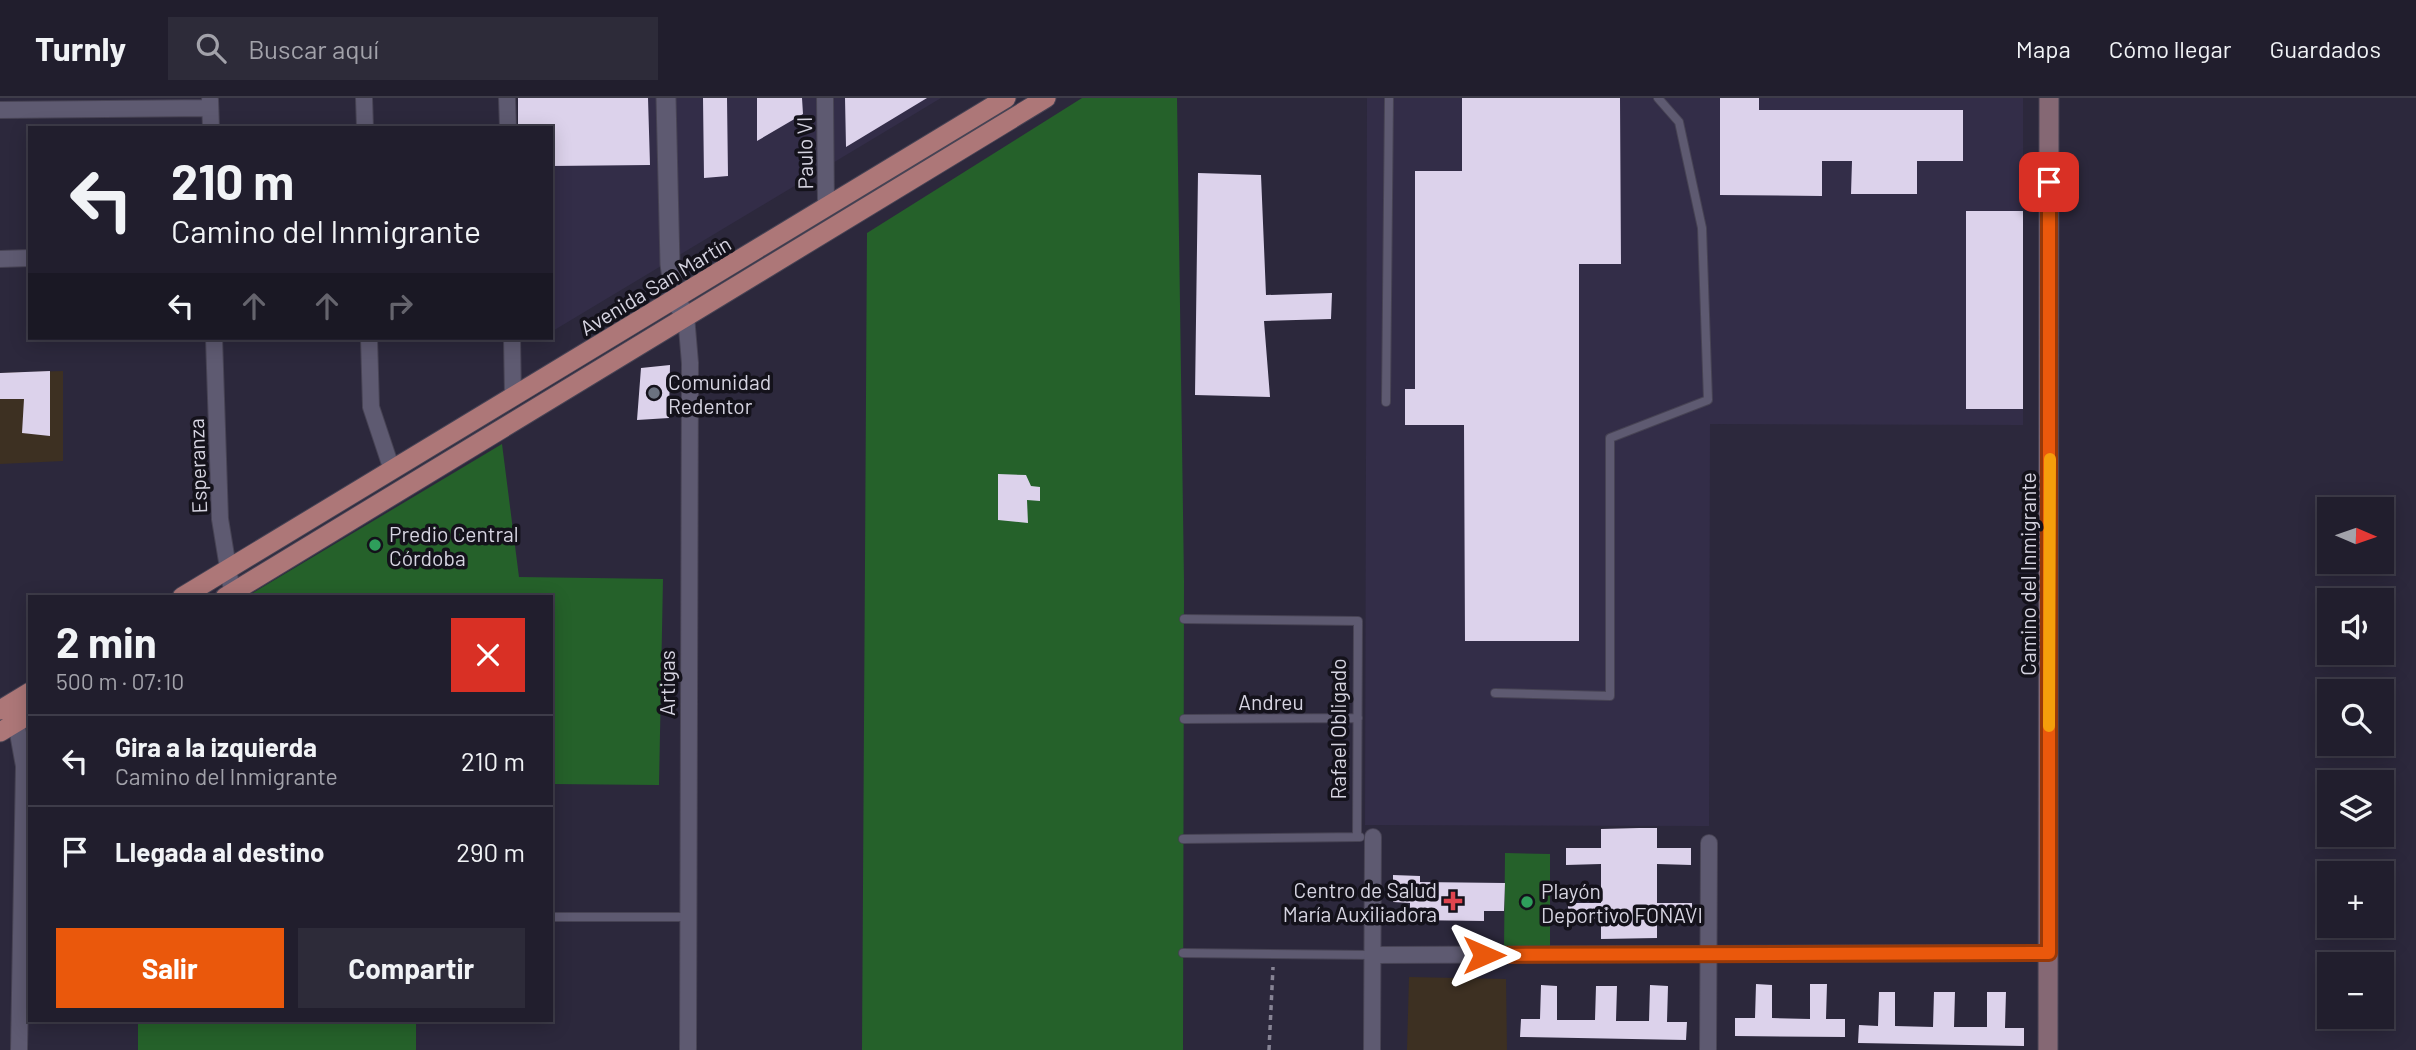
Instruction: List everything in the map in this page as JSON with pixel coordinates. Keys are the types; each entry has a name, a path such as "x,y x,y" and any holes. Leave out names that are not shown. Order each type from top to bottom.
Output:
{"main road":[{"name":"Avenida San Martín","path":"186,595 513,397 680,308 1046,98"},
{"name":"Camino del Inmigrante","path":"2048,1050 2049,98"},
{"name":"Avenida San Martín","path":"229,594 680,308 826,208 999,100"},
{"path":"0,710 28,693"}],"street":[{"path":"364,98 365,126"},
{"path":"507,98 508,126"},
{"name":"Artigas","path":"666,98 670,264 690,363 688,1050"},
{"name":"Paulo VI","path":"825,98 826,208"},
{"path":"999,100 1003,123"},
{"path":"0,110 210,103 211,126"},
{"path":"0,259 28,258"},
{"name":"Esperanza","path":"214,340 220,519 229,594"},
{"path":"369,340 371,407 392,470"},
{"path":"512,340 513,397"},
{"path":"15,723 24,766 19,1050"},
{"name":"Rafael Obligado","path":"1365,837 1373,955 1372,1050"},
{"path":"1708,1050 1709,843"},
{"path":"1373,955 2049,953"}],"lane":[{"path":"1386,402 1389,98"},
{"path":"1495,693 1610,696 1610,438 1708,400 1702,228 1679,122 1658,98"},
{"name":"Rafael Obligado","path":"1184,619 1358,621 1358,718 1365,837"},
{"name":"Andreu","path":"1184,719 1358,718"},
{"path":"1183,839 1365,837"},
{"path":"553,917 688,917"},
{"path":"1183,953 1373,955"}],"path":[{"path":"1269,1050 1273,954"}],"shaded area":[{"path":"518,98 941,98 553,331 553,126 549,126"},
{"path":"1367,98 2023,98 2023,425 1710,424 1709,826 1365,825"},
{"path":"63,371 63,461 0,464 0,373"},
{"path":"1409,977 1506,979 1507,1050 1407,1050"}],"green space":[{"path":"1082,98 1177,98 1184,581 1183,1050 862,1050 867,233"},
{"path":"502,444 519,577 663,579 659,785 553,784 553,595 249,595"},
{"name":"Playón Deportivo FONAVI","path":"1505,853 1550,854 1550,951 1504,950"},
{"path":"138,1022 416,1022 416,1050 138,1050"}],"building":[{"path":"518,98 648,98 650,165 553,166 553,126 518,126"},
{"path":"703,98 727,98 728,176 704,178"},
{"path":"757,98 802,98 803,114 757,141"},
{"path":"845,98 927,98 846,147"},
{"path":"1462,98 1620,98 1621,264 1579,264 1579,641 1465,641 1464,425 1405,425 1405,389 1415,389 1415,171 1462,171"},
{"path":"1720,98 1759,98 1759,110 1963,110 1963,161 1917,161 1917,194 1851,194 1852,161 1822,161 1822,196 1720,195"},
{"path":"1198,173 1261,175 1266,295 1332,293 1331,319 1264,321 1270,397 1195,395"},
{"path":"1966,211 2023,211 2023,409 1966,409"},
{"name":"Comunidad Redentor","path":"670,365 669,418 637,420 641,368"},
{"path":"50,371 50,436 22,433 24,399 0,399 0,373"},
{"path":"998,474 1026,475 1031,486 1040,487 1040,501 1027,500 1028,523 998,520"},
{"path":"1657,828 1657,848 1691,848 1691,865 1657,864 1657,903 1692,903 1692,920 1657,919 1657,938 1601,939 1601,919 1568,919 1568,903 1601,903 1601,864 1566,865 1566,848 1601,848 1601,829"},
{"path":"1393,875 1420,876 1420,882 1505,883 1504,911 1484,911 1484,921 1410,920 1410,903 1393,902"},
{"path":"1756,984 1772,985 1772,1018 1810,1019 1810,984 1827,984 1826,1019 1845,1019 1845,1037 1735,1036 1735,1018 1755,1018"},
{"path":"1541,985 1557,986 1557,1020 1595,1020 1596,986 1617,986 1616,1021 1649,1021 1650,985 1668,986 1667,1022 1687,1022 1686,1040 1520,1037 1521,1019 1540,1019"},
{"path":"1879,992 1895,992 1895,1026 1933,1027 1934,992 1955,992 1954,1027 1987,1027 1987,992 2006,992 2005,1028 2024,1028 2024,1046 1858,1043 1859,1025 1878,1026"}],"slow traffic":[{"path":"2049,726 2050,459"}],"place":[{"name":"Comunidad Redentor","path":"654,393"},
{"name":"Predio Central Córdoba","path":"375,545"},
{"name":"Centro de Salud María Auxiliadora","path":"1453,901"},
{"name":"Playón Deportivo FONAVI","path":"1527,902"}],"route":[{"path":"1484,955 2049,953 2049,182"}]}
